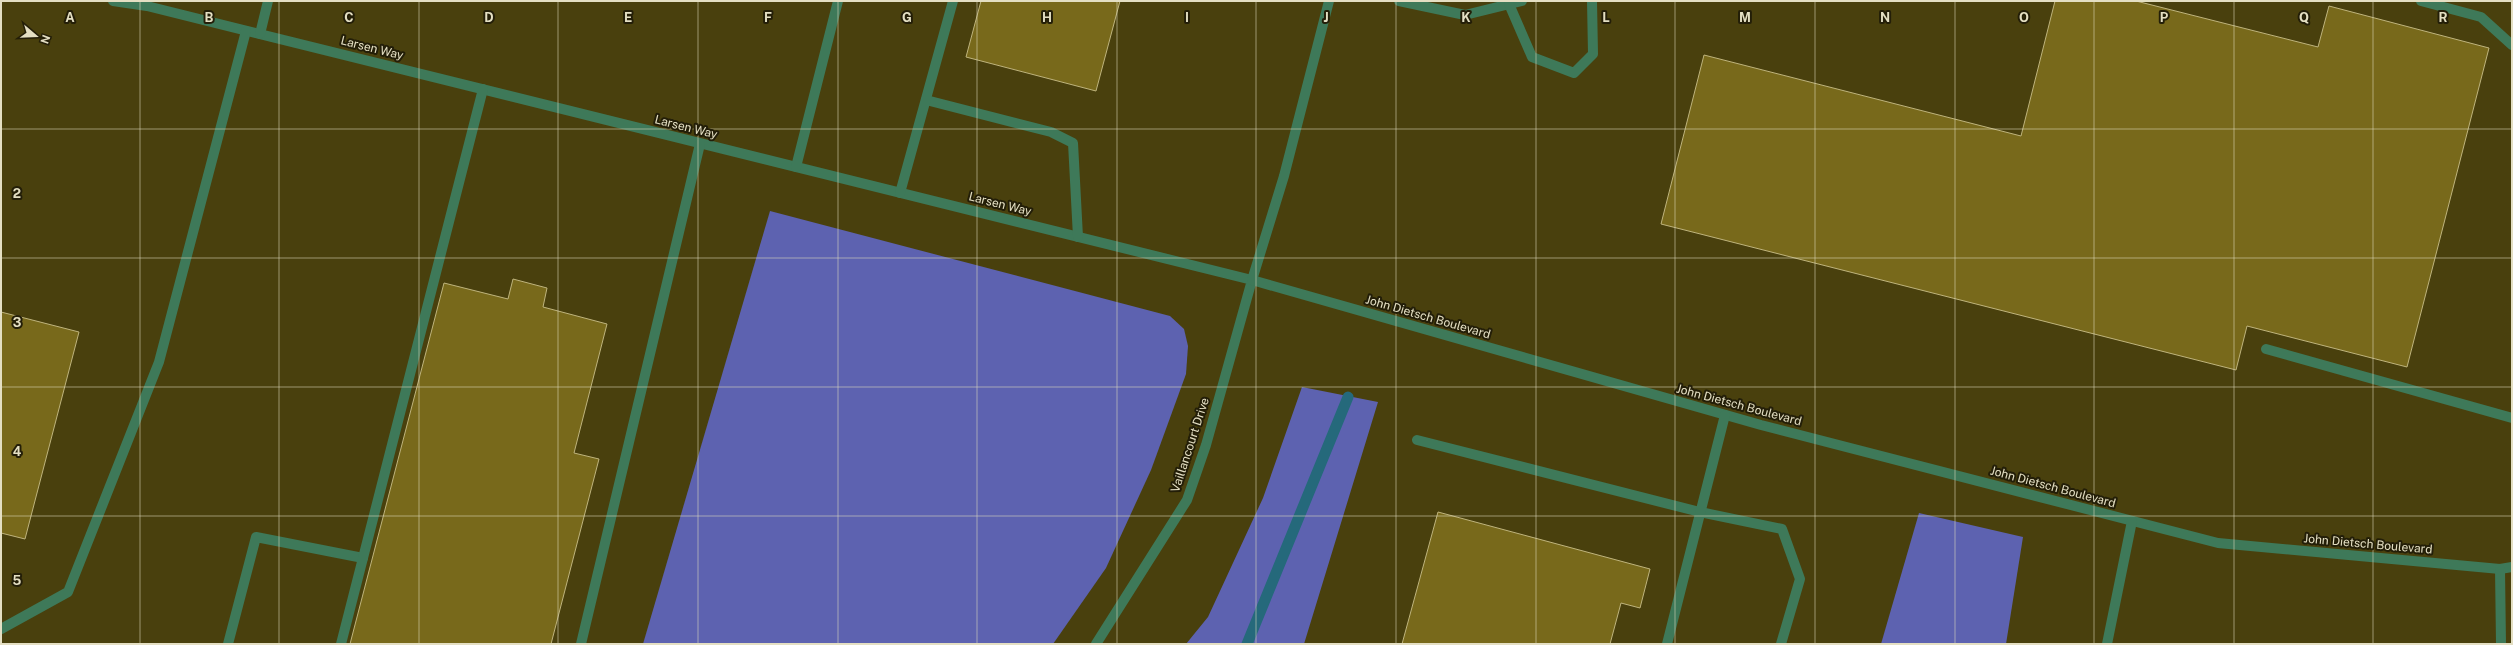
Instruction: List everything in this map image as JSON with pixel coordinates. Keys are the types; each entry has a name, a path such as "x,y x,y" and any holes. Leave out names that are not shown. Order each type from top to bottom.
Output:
{"street":[{"name":"Larsen Way","path":"113,1 147,6 1252,280"},
{"path":"260,34 268,1"},
{"path":"796,167 838,1"},
{"path":"900,193 953,1"},
{"path":"1252,280 1284,176 1329,1"},
{"path":"1399,1 1465,15 1522,1"},
{"path":"1509,4 1532,57 1574,73 1593,54 1592,1"},
{"path":"2422,1 2481,17 2510,38"},
{"path":"1,629 68,592 159,362 246,31"},
{"path":"341,644 483,89"},
{"path":"926,100 1051,132 1074,143 1078,237"},
{"path":"581,644 700,144"},
{"name":"John Dietsch Boulevard","path":"1252,280 1725,415 2218,543 2500,569 2512,568"},
{"name":"Vaillancourt Drive","path":"1096,644 1187,500 1206,445 1252,280"},
{"path":"2266,349 2512,418"},
{"path":"1667,644 1725,415"},
{"path":"1417,440 1700,512 1782,529 1800,579 1781,644"},
{"path":"2107,644 2132,521"},
{"path":"228,644 256,537 363,558"},
{"path":"2500,569 2501,644"}],"shaded area":[{"path":"1,1 2512,1 2512,644 1,644"},
{"path":"770,211 1170,316 1184,329 1188,346 1186,374 1151,470 1106,568 1053,644 643,644"},
{"path":"1302,387 1378,402 1304,644 1186,644 1208,617 1263,498"},
{"path":"1919,513 2023,537 2006,644 1881,644"}],"building":[{"path":"981,1 1120,1 1096,91 966,57"},
{"path":"2055,1 2136,1 2318,47 2329,6 2489,48 2407,367 2247,326 2236,370 1661,224 1704,55 2021,136"},
{"path":"513,279 547,288 543,307 607,324 574,453 599,459 551,644 350,644 444,283 508,299"},
{"path":"1,312 79,332 25,539 1,533"},
{"path":"1438,512 1650,569 1640,608 1621,603 1610,644 1402,644"}],"waterway":[{"path":"1247,644 1348,397"}]}
